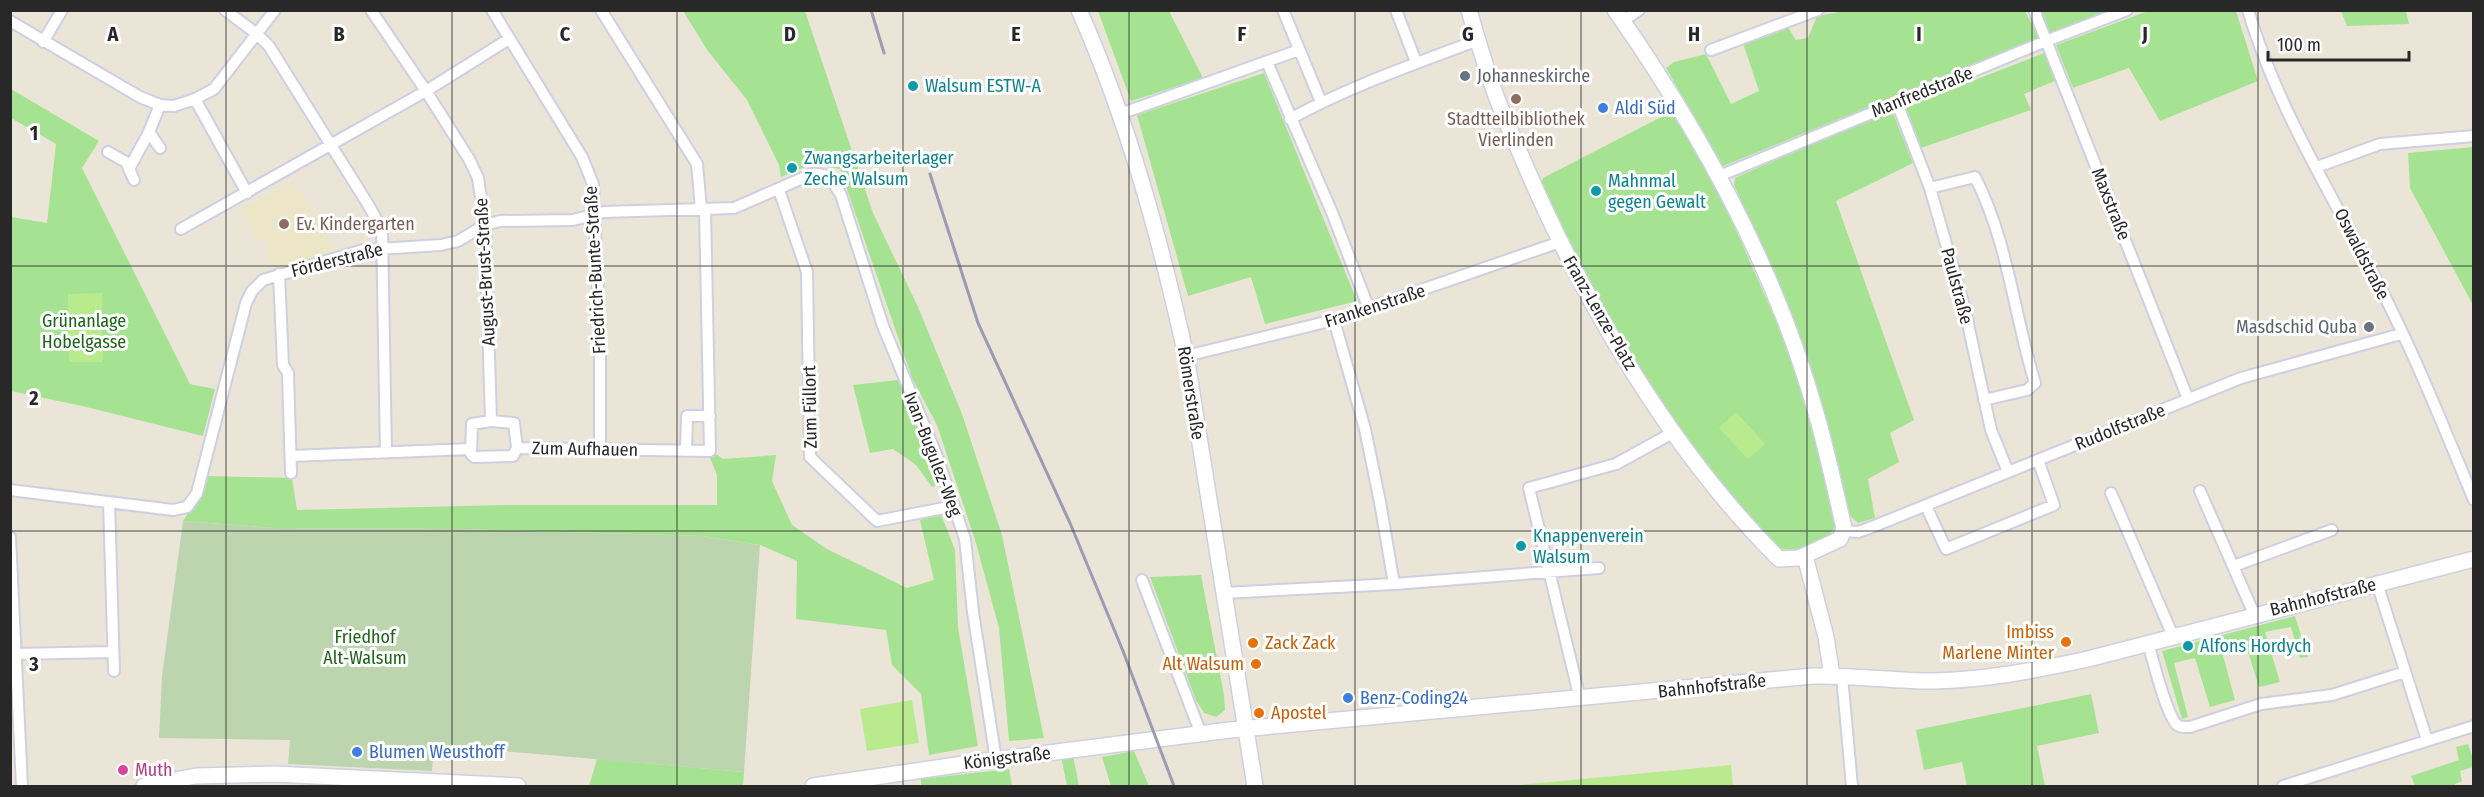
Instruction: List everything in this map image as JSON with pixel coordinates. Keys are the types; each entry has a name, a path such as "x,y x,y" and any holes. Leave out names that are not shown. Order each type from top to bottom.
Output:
{"street":[{"path":"44,42 62,10"},
{"path":"225,10 269,46 379,224 382,247 386,452"},
{"path":"10,21 140,97 160,105 174,106 214,89 275,10"},
{"name":"August-Brust-Straße","path":"371,10 426,91 469,159 478,178 485,225 491,421"},
{"name":"Friedrich-Bunte-Straße","path":"492,10 582,157 592,184 600,331 600,450"},
{"path":"601,10 697,164 703,209 710,416 687,416 686,450"},
{"name":"Römerstraße","path":"1079,10 1120,114 1161,252 1186,356 1255,786"},
{"path":"1283,10 1321,102"},
{"path":"1396,10 1416,62"},
{"name":"Franz-Lenze-Platz","path":"1469,10 1495,93 1560,242 1611,336 1674,432 1707,476 1779,559 1805,556 1840,539 1844,531"},
{"path":"1639,10 1619,16 1677,104 1719,176 1743,223 1790,337 1816,412 1844,531"},
{"path":"1711,50 1818,10"},
{"name":"Maxstraße","path":"2034,10 2188,399"},
{"name":"Manfredstraße","path":"1719,176 2046,41 2127,10"},
{"name":"Oswaldstraße","path":"2248,10 2269,68 2402,334 2474,500"},
{"path":"181,229 247,194 426,91 509,39"},
{"path":"1290,119 1321,102 1416,62 1478,40"},
{"path":"1120,114 1299,50"},
{"path":"1266,62 1333,215 1369,309"},
{"path":"195,99 247,194"},
{"name":"Paulstraße","path":"1898,103 1930,188 1965,310 1991,430 2008,472"},
{"path":"129,169 149,132 160,105"},
{"path":"149,132 159,148"},
{"path":"2317,167 2380,144 2474,136"},
{"path":"108,152 126,162 134,180"},
{"name":"Förderstraße","path":"110,501 172,510 187,507 193,501 201,479 246,303 258,284 279,274 363,250 441,245 458,241 485,225 500,221 573,220 595,213 734,208 812,174"},
{"name":"Ivan-Bugulez-Weg","path":"812,174 823,174 834,182 840,195 884,326 954,506 968,556 973,612 996,759"},
{"path":"1930,188 1975,177 1999,236 2035,383 2027,390 1984,399"},
{"name":"Zum Füllort","path":"779,190 807,272 810,457 877,521 954,506"},
{"name":"Frankenstraße","path":"1186,356 1334,320 1560,242"},
{"path":"279,274 283,365 288,373 291,473"},
{"path":"1334,320 1365,429 1394,584"},
{"name":"Rudolfstraße","path":"1844,531 1858,532 1926,506 2241,378 2292,362 2402,334"},
{"name":"Zum Aufhauen","path":"291,456 471,449 474,457 494,457 513,456 517,448 710,451 710,416"},
{"path":"471,449 472,424 491,421 514,423 517,448"},
{"path":"1580,699 1529,488 1616,464 1674,432"},
{"path":"1926,506 1946,549 2054,505 2038,460"},
{"path":"10,490 110,501 114,671"},
{"path":"2200,491 2254,615"},
{"path":"2111,493 2173,636"},
{"path":"2234,566 2332,530"},
{"path":"10,537 15,654 13,683 22,786"},
{"path":"1805,556 1837,676 1852,786"},
{"name":"Bahnhofstraße","path":"1247,730 1837,676 1932,681 2033,671 2474,559"},
{"path":"1223,593 1394,584 1599,568"},
{"path":"1142,580 1201,734"},
{"path":"2377,583 2427,740"},
{"path":"2148,643 2170,714 2177,726 2182,728 2261,704 2332,695 2405,672"},
{"path":"15,654 113,652"},
{"path":"2283,786 2474,726"},
{"name":"Königstraße","path":"813,786 996,759 1247,730"},
{"path":"144,786 196,776 274,774 518,786"}],"shaded area":[{"name":"Ev. Kindergarten","path":"293,181 336,250 273,269 265,240 256,238 241,210"}],"green space":[{"path":"2041,10 2115,11 2050,36"},
{"path":"2151,10 2236,11 2258,81 2160,121 2129,68 2073,88 2056,45"},
{"path":"683,11 805,11 873,213 918,307 962,414 1002,535 1044,738 1009,741 999,628 976,543 937,425 912,378 840,169 812,164 781,177 779,165 747,100 708,51"},
{"path":"1098,11 1169,11 1203,78 1131,101"},
{"path":"1845,11 2025,11 2039,38 1723,166 1666,68 1674,62 1706,54 1731,104 1759,91 1743,43 1788,27 1796,40 1808,38 1817,16"},
{"path":"2341,11 2406,11 2409,24 2347,26"},
{"path":"2044,53 2057,80 2024,94 2031,110 1921,148 1905,107"},
{"path":"1264,73 1357,301 1265,324 1251,277 1188,296 1137,115"},
{"name":"Grünanlage Hobelgasse","path":"11,89 99,141 82,168 190,384 215,389 203,436 11,391 11,217 47,223 56,144 11,118"},
{"path":"1891,109 1913,163 1836,201 1914,420 1890,433 1899,462 1868,479 1875,518 1858,523 1849,515 1809,363 1773,271 1734,185 1735,178"},
{"path":"1667,114 1675,115 1715,182 1781,332 1809,416 1836,525 1825,538 1811,547 1794,550 1777,548 1676,431 1627,356 1539,187 1543,178"},
{"path":"2474,147 2473,305 2410,188 2408,153"},
{"path":"102,293 103,362 69,362 68,294"},
{"path":"898,380 941,484 932,487 916,465 893,449 870,453 853,385"},
{"path":"1736,412 1765,444 1748,459 1719,428"},
{"path":"713,452 723,459 776,455 772,481 792,525 827,549 907,588 934,580 920,520 941,514 955,550 958,627 978,746 929,755 921,694 892,665 886,630 796,619 797,561 760,545 702,536 463,529 274,528 183,521 202,491 208,476 292,478 297,510 504,505 717,505 717,475 708,453"},
{"name":"Friedhof Alt-Walsum","path":"183,521 274,528 463,529 702,536 760,545 744,772 434,745 432,771 288,764 290,740 159,738 162,676"},
{"path":"1201,575 1224,695 1225,710 1216,717 1204,713 1196,700 1150,577"},
{"path":"2295,616 2308,657 2300,658 2291,627 2265,632 2280,682 2259,687 2245,642 2221,648 2235,700 2210,707 2195,658 2174,663 2188,717 2182,719 2162,651"},
{"path":"2091,694 2099,733 2037,746 2045,786 1967,786 1962,762 1924,770 1916,730"},
{"path":"912,700 919,743 867,751 860,709"},
{"path":"2468,744 2473,767 2460,771 2462,781 2455,786 2415,786 2411,776 2459,760 2456,747"},
{"path":"1134,751 1149,786 1111,786 1102,757"},
{"path":"1073,755 1079,786 1067,786 1061,756"},
{"path":"597,759 744,772 743,786 589,786"},
{"path":"1731,765 1733,786 1508,786"},
{"path":"1009,769 1012,786 921,786 921,779"}],"railway":[{"path":"871,10 884,53"},
{"path":"930,174 978,323 1070,523 1123,651 1174,786"}],"place":[{"name":"Johanneskirche","path":"1465,76"},
{"name":"Walsum ESTW-A","path":"913,86"},
{"name":"Stadtteilbibliothek Vierlinden","path":"1516,99"},
{"name":"Aldi Süd","path":"1603,108"},
{"name":"Zwangsarbeiterlager Zeche Walsum","path":"792,168"},
{"name":"Mahnmal gegen Gewalt","path":"1596,191"},
{"name":"Ev. Kindergarten","path":"284,224"},
{"name":"Masdschid Quba","path":"2369,327"},
{"name":"Knappenverein Walsum","path":"1521,546"},
{"name":"Imbiss Marlene Minter","path":"2066,642"},
{"name":"Zack Zack","path":"1253,643"},
{"name":"Alfons Hordych","path":"2188,646"},
{"name":"Alt Walsum","path":"1256,664"},
{"name":"Benz-Coding24","path":"1348,698"},
{"name":"Apostel","path":"1259,713"},
{"name":"Blumen Weusthoff","path":"357,752"},
{"name":"Muth","path":"123,770"}]}
